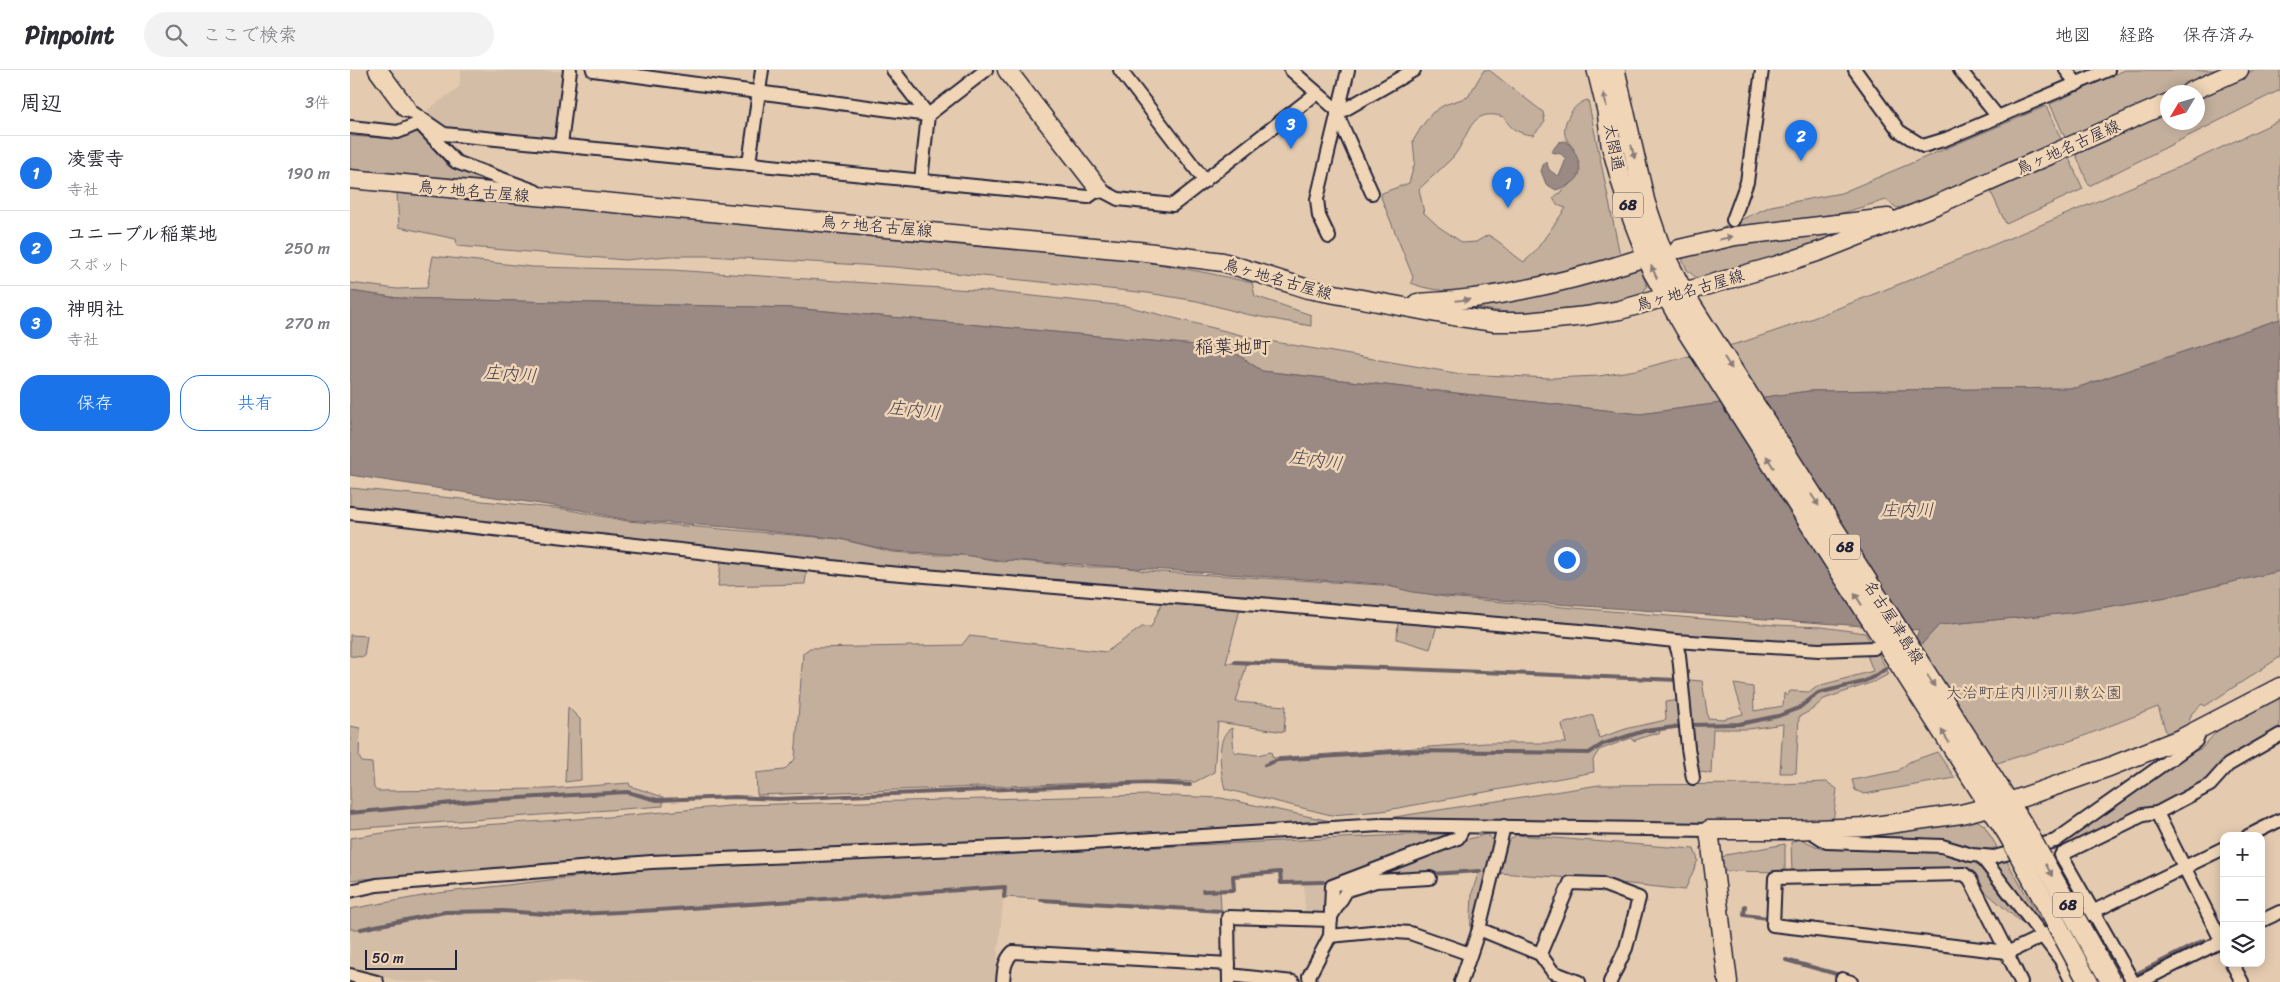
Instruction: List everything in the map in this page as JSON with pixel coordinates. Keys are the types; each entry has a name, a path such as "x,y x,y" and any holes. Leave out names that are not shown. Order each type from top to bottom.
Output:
{"main road":[{"path":"378,70 406,108"},
{"path":"1007,70 1099,189"},
{"name":"太閤通","path":"1598,70 1607,111 1611,144 1630,209 1653,272 1675,294"},
{"name":"太閤通","path":"1615,70 1645,202 1675,294 1694,326"},
{"path":"2205,85 2240,70"},
{"name":"鳥ヶ地名古屋線","path":"350,179 1138,250 1223,262 1308,289 1379,304 1494,322 1526,322 1556,320 1620,310 1775,266 1936,205 2160,107"},
{"path":"1679,249 1734,236 1885,219 1936,205"},
{"path":"1379,304 1445,302 1492,297 1584,276 1636,260"},
{"name":"名古屋津島線","path":"1694,326 2009,802"},
{"name":"名古屋津島線","path":"1694,326 1990,807"},
{"path":"1728,982 1709,830 1867,827 1962,814 1990,807 2109,767 2201,728 2280,687"},
{"name":"68","path":"2009,802 2017,832 2088,982"},
{"name":"68","path":"1990,807 2017,832 2111,982"}],"street":[{"path":"561,146 570,70"},
{"path":"593,70 664,75 759,92 928,115 986,70"},
{"path":"749,164 762,70"},
{"path":"893,70 928,115 920,181"},
{"path":"1120,70 1205,180"},
{"path":"1291,70 1337,113 1372,194"},
{"path":"1330,237 1319,216 1317,199 1348,70"},
{"path":"1337,113 1414,70"},
{"path":"1733,220 1747,182 1762,70"},
{"path":"1855,70 1899,131 1923,146 1998,118 2108,70"},
{"path":"1960,70 1998,118"},
{"path":"2066,70 2077,84"},
{"path":"406,108 444,134 1088,197 1099,189 1118,199 1172,205 1317,93"},
{"path":"406,108 456,162 554,198"},
{"path":"350,127 398,132 419,123"},
{"path":"350,513 877,572 1581,631 1675,641 1819,650 1874,648"},
{"path":"1675,641 1681,670 1688,748 1693,778"},
{"path":"1806,829 1827,842 1942,846 1981,856 1994,857 2055,842 2196,741 2201,728"},
{"path":"2133,982 2062,855 2143,815 2157,813 2210,785 2228,765 2280,735"},
{"path":"2157,813 2220,937"},
{"path":"2256,832 2280,820"},
{"path":"350,891 377,885 651,862 1074,844 1380,825 1709,830"},
{"path":"1461,982 1479,929 1504,826"},
{"path":"1310,982 1309,976 1330,936 1332,886 1458,838 1464,827"},
{"path":"2021,982 2007,952 1970,879 1964,874 1775,878 1773,925 2007,952 2220,850"},
{"path":"1981,856 2060,960 2072,982"},
{"path":"1331,919 1347,890 1376,881 1430,878"},
{"path":"1540,954 1570,883 1602,884 1640,898 1626,948 1610,982"},
{"path":"2265,919 2280,912"},
{"path":"1229,974 1228,917 1331,919"},
{"path":"1479,929 1540,954 1553,972 1578,982"},
{"path":"1330,936 1382,931 1410,933 1470,954"},
{"path":"2140,982 2220,944"},
{"path":"1003,982 1005,965 1008,957 1013,952 1293,982"},
{"path":"2234,967 2242,982"},
{"path":"350,975 376,982"}],"shaded area":[{"path":"461,70 561,71 565,75 557,135 552,139 442,129 427,110 459,87"},
{"path":"1325,883 1326,913 1322,916 1305,917 1304,884"},
{"path":"1005,887 995,982 403,982 350,969 350,929 361,929 445,912 503,911 559,915"}],"green space":[{"path":"1484,70 1489,70 1543,112 1545,122 1533,135 1516,130 1509,125 1504,117 1483,116 1477,120 1471,125 1453,157 1419,189 1424,213 1439,227 1463,243 1476,242 1488,235 1524,262 1534,253 1566,208 1557,205 1553,198 1568,186 1574,149 1566,137 1566,124 1574,108 1588,100 1620,255 1609,261 1562,274 1482,290 1432,289 1411,283 1413,277 1381,197 1382,193 1409,183 1415,162 1413,141 1422,126 1432,113 1444,105 1468,97"},
{"path":"2125,70 2223,70 2190,85 2160,85 2160,99 2067,142 2050,104"},
{"path":"2254,70 2280,70 2280,90 2205,128 2205,93"},
{"path":"2046,106 2063,143 1933,199 1897,208 1886,200 1842,213 1755,226 1676,243 1675,241 1714,232 1771,206 1841,193"},
{"path":"2160,113 2160,130 2200,130 2089,186 2075,152"},
{"path":"2280,120 2280,319 2076,388 1809,391 1640,414 1262,371 1228,348 793,308 398,298 350,291 350,283 397,289 427,288 433,256 532,267 672,270 986,291 1126,306 1257,339 1461,374 1551,378 1599,376 1636,370 1743,342 1808,320 1907,281 2186,164"},
{"path":"420,131 448,166 491,177 510,186 350,171 350,136 398,139"},
{"path":"2068,156 2083,189 2006,224 1991,192"},
{"path":"397,193 1028,248 1118,258 1208,273 1252,283 1255,296 1311,315 1311,326 1245,314 1197,301 1148,293 895,267 708,256 669,256 625,260 457,246 456,239 399,227"},
{"path":"1853,230 1828,241 1699,280 1687,270 1681,256 1737,242"},
{"path":"1639,266 1647,286 1641,296 1609,305 1521,314 1461,306 1502,303 1550,294"},
{"path":"350,488 564,509 627,521 840,539 892,552 965,555 1004,562 1010,560 1086,567 1125,567 1144,571 1382,585 1445,597 1775,625 1822,627 1865,633 1871,644 1772,644 1331,607 1248,595 1187,595 892,568 350,507"},
{"path":"721,561 807,568 805,584 718,586"},
{"name":"大治町庄内川河川敷公園","path":"2280,571 2280,657 2205,706 2202,704 2192,713 2187,726 2167,735 2158,707 2076,739 1994,764 1920,646 1939,625 2069,613 2167,597"},
{"path":"1163,601 1240,609 1226,663 1247,663 1236,702 1286,706 1284,732 1218,722 1214,772 1195,782 1145,781 757,795 756,773 784,770 795,759 803,653 810,648 962,645 969,636 1106,652 1142,627 1151,627"},
{"path":"1398,620 1438,622 1430,649 1397,639"},
{"path":"350,635 367,636 364,657 350,656"},
{"path":"1878,653 1889,674 1876,681 1824,699 1813,709 1799,717 1796,773 1780,773 1783,724 1749,729 1713,729 1711,774 1698,771 1694,765 1685,683 1689,680 1702,681 1708,718 1723,719 1743,714 1734,684 1753,687 1754,711 1783,706 1784,693 1787,696 1790,691 1810,692 1818,686 1873,671 1867,655"},
{"path":"2280,698 2280,726 2217,774 2179,796 2064,848 2062,845 2191,753 2202,748 2218,730"},
{"path":"1681,700 1682,727 1661,729 1659,734 1633,741 1631,738 1599,750 1593,760 1594,772 1382,811 1331,815 1225,789 1222,774 1221,747 1226,732 1232,728 1234,752 1257,755 1271,752 1273,758 1486,743 1566,743 1562,724 1593,715 1599,738 1629,728 1666,720 1665,702"},
{"path":"568,707 580,719 581,780 565,782"},
{"path":"350,726 360,728 359,757 362,762 372,763 374,788 377,791 547,789 629,783 630,786 663,797 663,806 350,829"},
{"path":"1937,752 1955,778 1864,794 1855,790 1852,780 1898,771 1909,762"},
{"path":"1827,782 1837,789 1833,823 1768,826 1388,818 1599,785"},
{"path":"1149,795 1221,798 1340,823 1074,839 650,857 350,880 350,838 403,830 608,817 740,805"},
{"path":"1973,818 1984,825 1997,847 1992,849 1971,848 1923,838 1838,836"},
{"path":"1454,834 1335,881 1281,883 1279,872 1234,876 1234,890 1220,891 1221,910 1004,897 1005,888 559,915 503,911 445,912 361,929 350,929 350,909 439,893 651,868"},
{"path":"1487,834 1493,840 1495,847 1470,939 1472,893 1479,871 1376,878 1341,889 1458,842"},
{"path":"1516,835 1694,849 1698,860 1685,890 1621,883 1619,888 1601,880 1499,873 1507,842"},
{"path":"1801,839 1822,849 1842,846 1927,848 1970,859 1977,864 2024,925 1981,888 1969,868 1792,873 1791,842"},
{"path":"1785,844 1785,872 1722,871 1720,859 1726,855"},
{"path":"2006,860 2044,925 2042,925 1995,868 1998,861"}],"water":[{"path":"1565,141 1574,151 1580,171 1572,183 1556,190 1546,184 1541,171 1544,163 1547,162 1550,170 1558,176 1560,174 1566,159 1561,154 1551,152 1559,142"},
{"name":"庄内川","path":"350,291 398,298 793,308 1228,348 1262,371 1640,414 1809,391 2076,388 2280,319 2280,571 2167,597 2069,613 1939,625 1920,646 1913,644 1919,630 1445,596 1412,592 1382,584 1005,561 964,555 892,551 841,539 728,527 627,520 580,510 350,475"}],"waterway":[{"path":"1235,662 1678,680"},
{"path":"1689,725 1739,724 1778,716 1799,708 1818,693 1863,682 1892,664"},
{"path":"1265,765 1278,760 1407,751 1589,753 1603,744 1644,731 1683,726"},
{"path":"350,813 483,800 627,792 657,800 735,797 778,799 1146,783 1190,785"},
{"path":"1431,874 1480,871"},
{"path":"1203,891 1234,890 1233,876 1280,872 1281,883 1323,882"},
{"path":"2172,878 2180,878"},
{"path":"361,929 445,912 503,911 559,915 1005,887 1004,897"},
{"path":"1041,900 1221,911"},
{"path":"1745,906 1744,915 1768,918"},
{"path":"1789,920 1802,922"},
{"path":"1808,923 1814,923"},
{"path":"1328,953 1336,940"},
{"path":"2136,974 2204,940"},
{"path":"1786,960 1840,975"}],"place":[{"name":"神明社","path":"1291,149"},
{"name":"ユニーブル稲葉地","path":"1801,161"},
{"name":"凌雲寺","path":"1508,208"}],"district":[{"name":"稲葉地町","path":"1233,346"}]}
